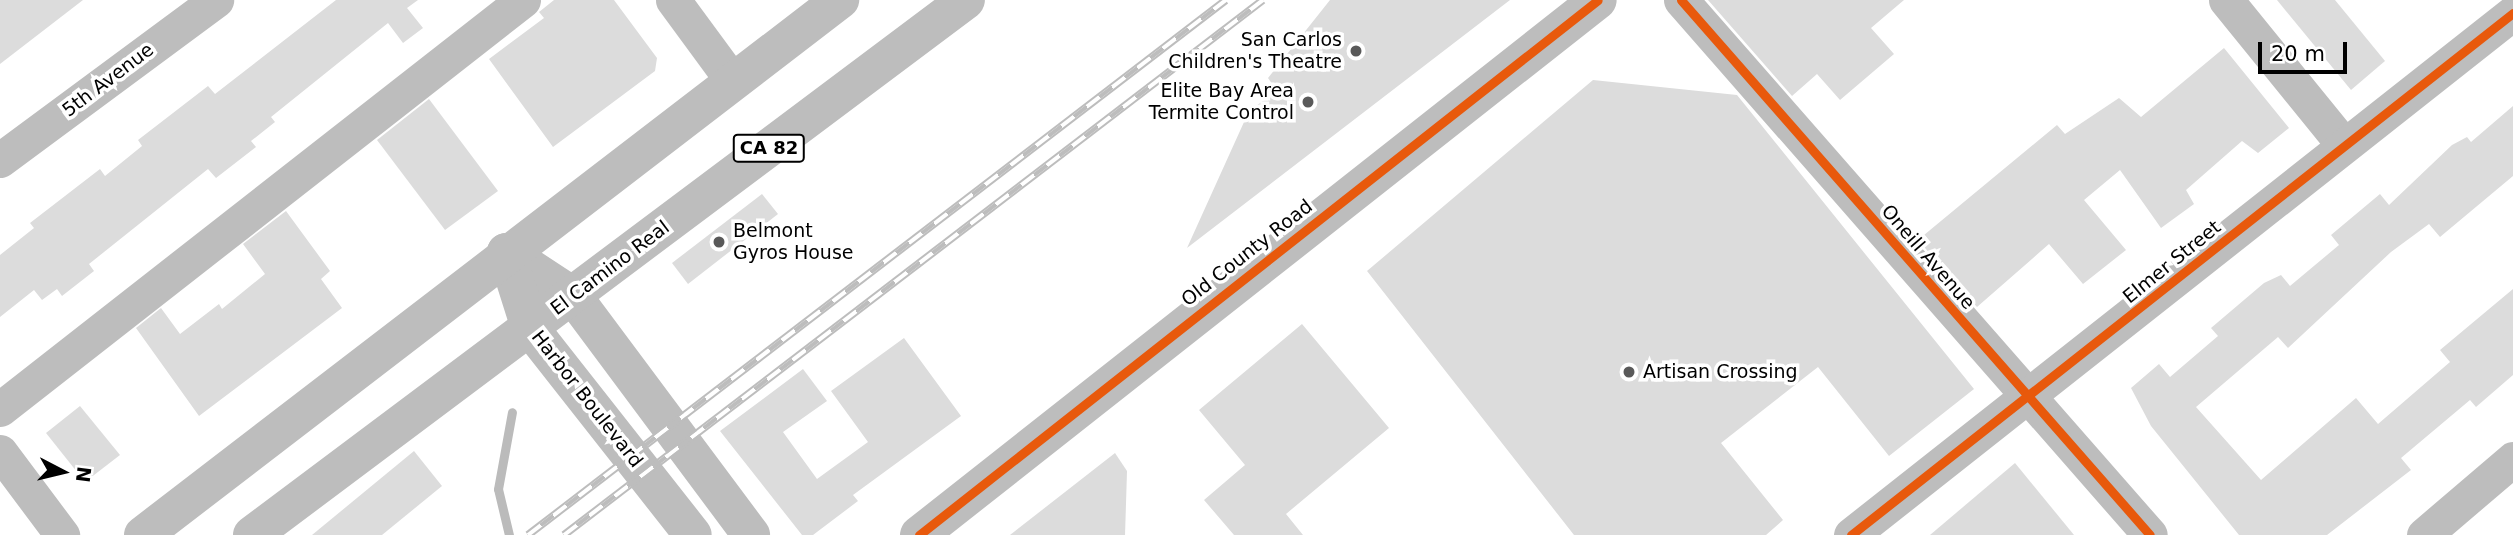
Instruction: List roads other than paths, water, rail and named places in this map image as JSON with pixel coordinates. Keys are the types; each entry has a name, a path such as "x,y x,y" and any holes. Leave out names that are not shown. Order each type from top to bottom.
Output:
{"main road":[{"path":"143,535 731,79 840,0"},
{"name":"El Camino Real","path":"252,535 965,0"},
{"name":"Old County Road","path":"919,535 1598,0"},
{"path":"506,252 573,296 751,535"},
{"name":"Harbor Boulevard","path":"506,252 530,328 693,535"}],"street":[{"name":"5th Avenue","path":"0,160 216,0"},
{"path":"0,409 523,0"},
{"path":"673,0 731,79"},
{"name":"Oneill Avenue","path":"1681,0 2150,535"},
{"path":"2226,0 2344,145"},
{"name":"Elmer Street","path":"1851,535 2030,400 2344,145 2513,13"},
{"path":"0,452 62,535"},
{"path":"2424,535 2513,459"}],"waterway":[{"path":"509,535 498,489 512,412"}],"railway":[{"path":"528,535 1226,0"},
{"path":"564,535 1263,0"}],"place":[{"name":"San Carlos Children's Theatre","path":"1356,51"},
{"name":"Elite Bay Area Termite Control","path":"1308,102"},
{"name":"Belmont Gyros House","path":"719,242"},
{"name":"Artisan Crossing","path":"1629,372"}]}
